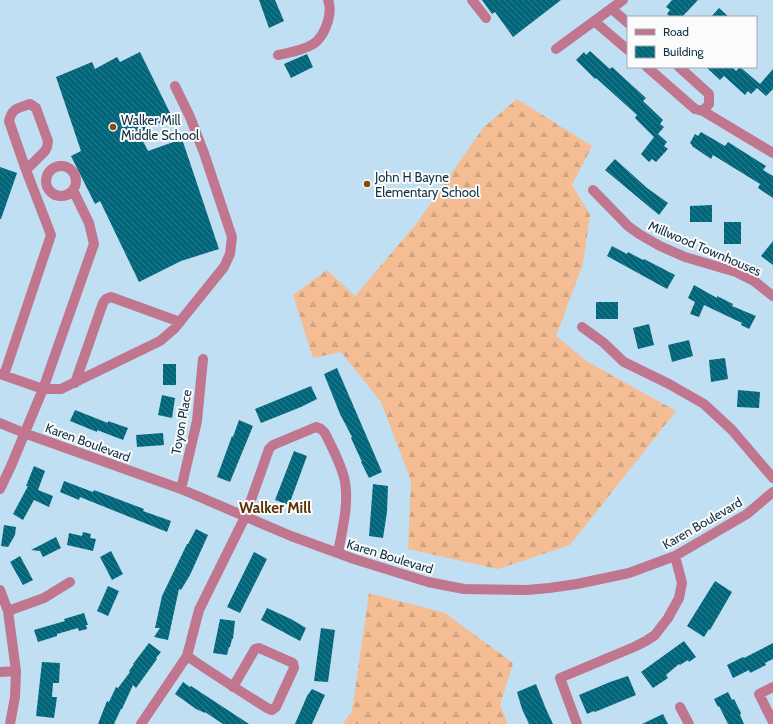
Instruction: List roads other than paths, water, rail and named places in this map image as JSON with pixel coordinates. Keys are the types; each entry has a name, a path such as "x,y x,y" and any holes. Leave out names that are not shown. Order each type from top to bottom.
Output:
{"street":[{"path":"278,55 296,52 317,42 328,24 331,6 328,0"},
{"path":"472,0 486,18"},
{"path":"556,49 623,0"},
{"path":"612,9 627,22"},
{"path":"594,21 627,49"},
{"path":"648,68 695,109 703,111 773,153"},
{"path":"680,68 709,94 708,104 703,111"},
{"path":"26,170 45,151 48,141 36,108 30,104 16,108 11,113 9,121 26,170 51,235 2,374 43,389 61,389 160,341 180,322 224,267 230,254 232,237 204,153 190,117 175,86"},
{"path":"0,489 43,389 94,244 89,223 73,190"},
{"name":"Millwood Townhouses","path":"593,190 620,218 639,234 660,246 685,257 736,272 754,281 773,296"},
{"path":"75,383 103,303 111,296 180,322"},
{"path":"582,327 604,343 624,362 669,384 704,404 732,430 773,478"},
{"name":"Toyon Place","path":"181,490 197,421 203,359"},
{"name":"Karen Boulevard","path":"0,422 24,433 181,490 291,536 338,553 428,582 464,589 509,590 549,588 584,583 629,573 675,556 747,514 773,492"},
{"path":"141,724 165,686 187,656 198,610 245,517 269,449 273,445 316,427 325,433 342,469 345,482 345,510 338,553"},
{"path":"577,724 560,678 634,648 655,635 668,618 679,598 682,583 675,556"},
{"path":"8,611 44,598 70,582"},
{"path":"0,590 8,611 16,671 10,724"},
{"path":"187,656 233,687 269,710 275,709 294,668 293,663 259,648 254,649 233,687"},
{"path":"0,672 16,671"},
{"path":"773,687 759,694 773,722"},
{"path":"680,707 689,724"}],"place":[{"name":"Walker Mill Middle School","path":"113,127"},
{"name":"John H Bayne Elementary School","path":"367,184"}],"district":[{"name":"Walker Mill","path":"275,508"}]}
